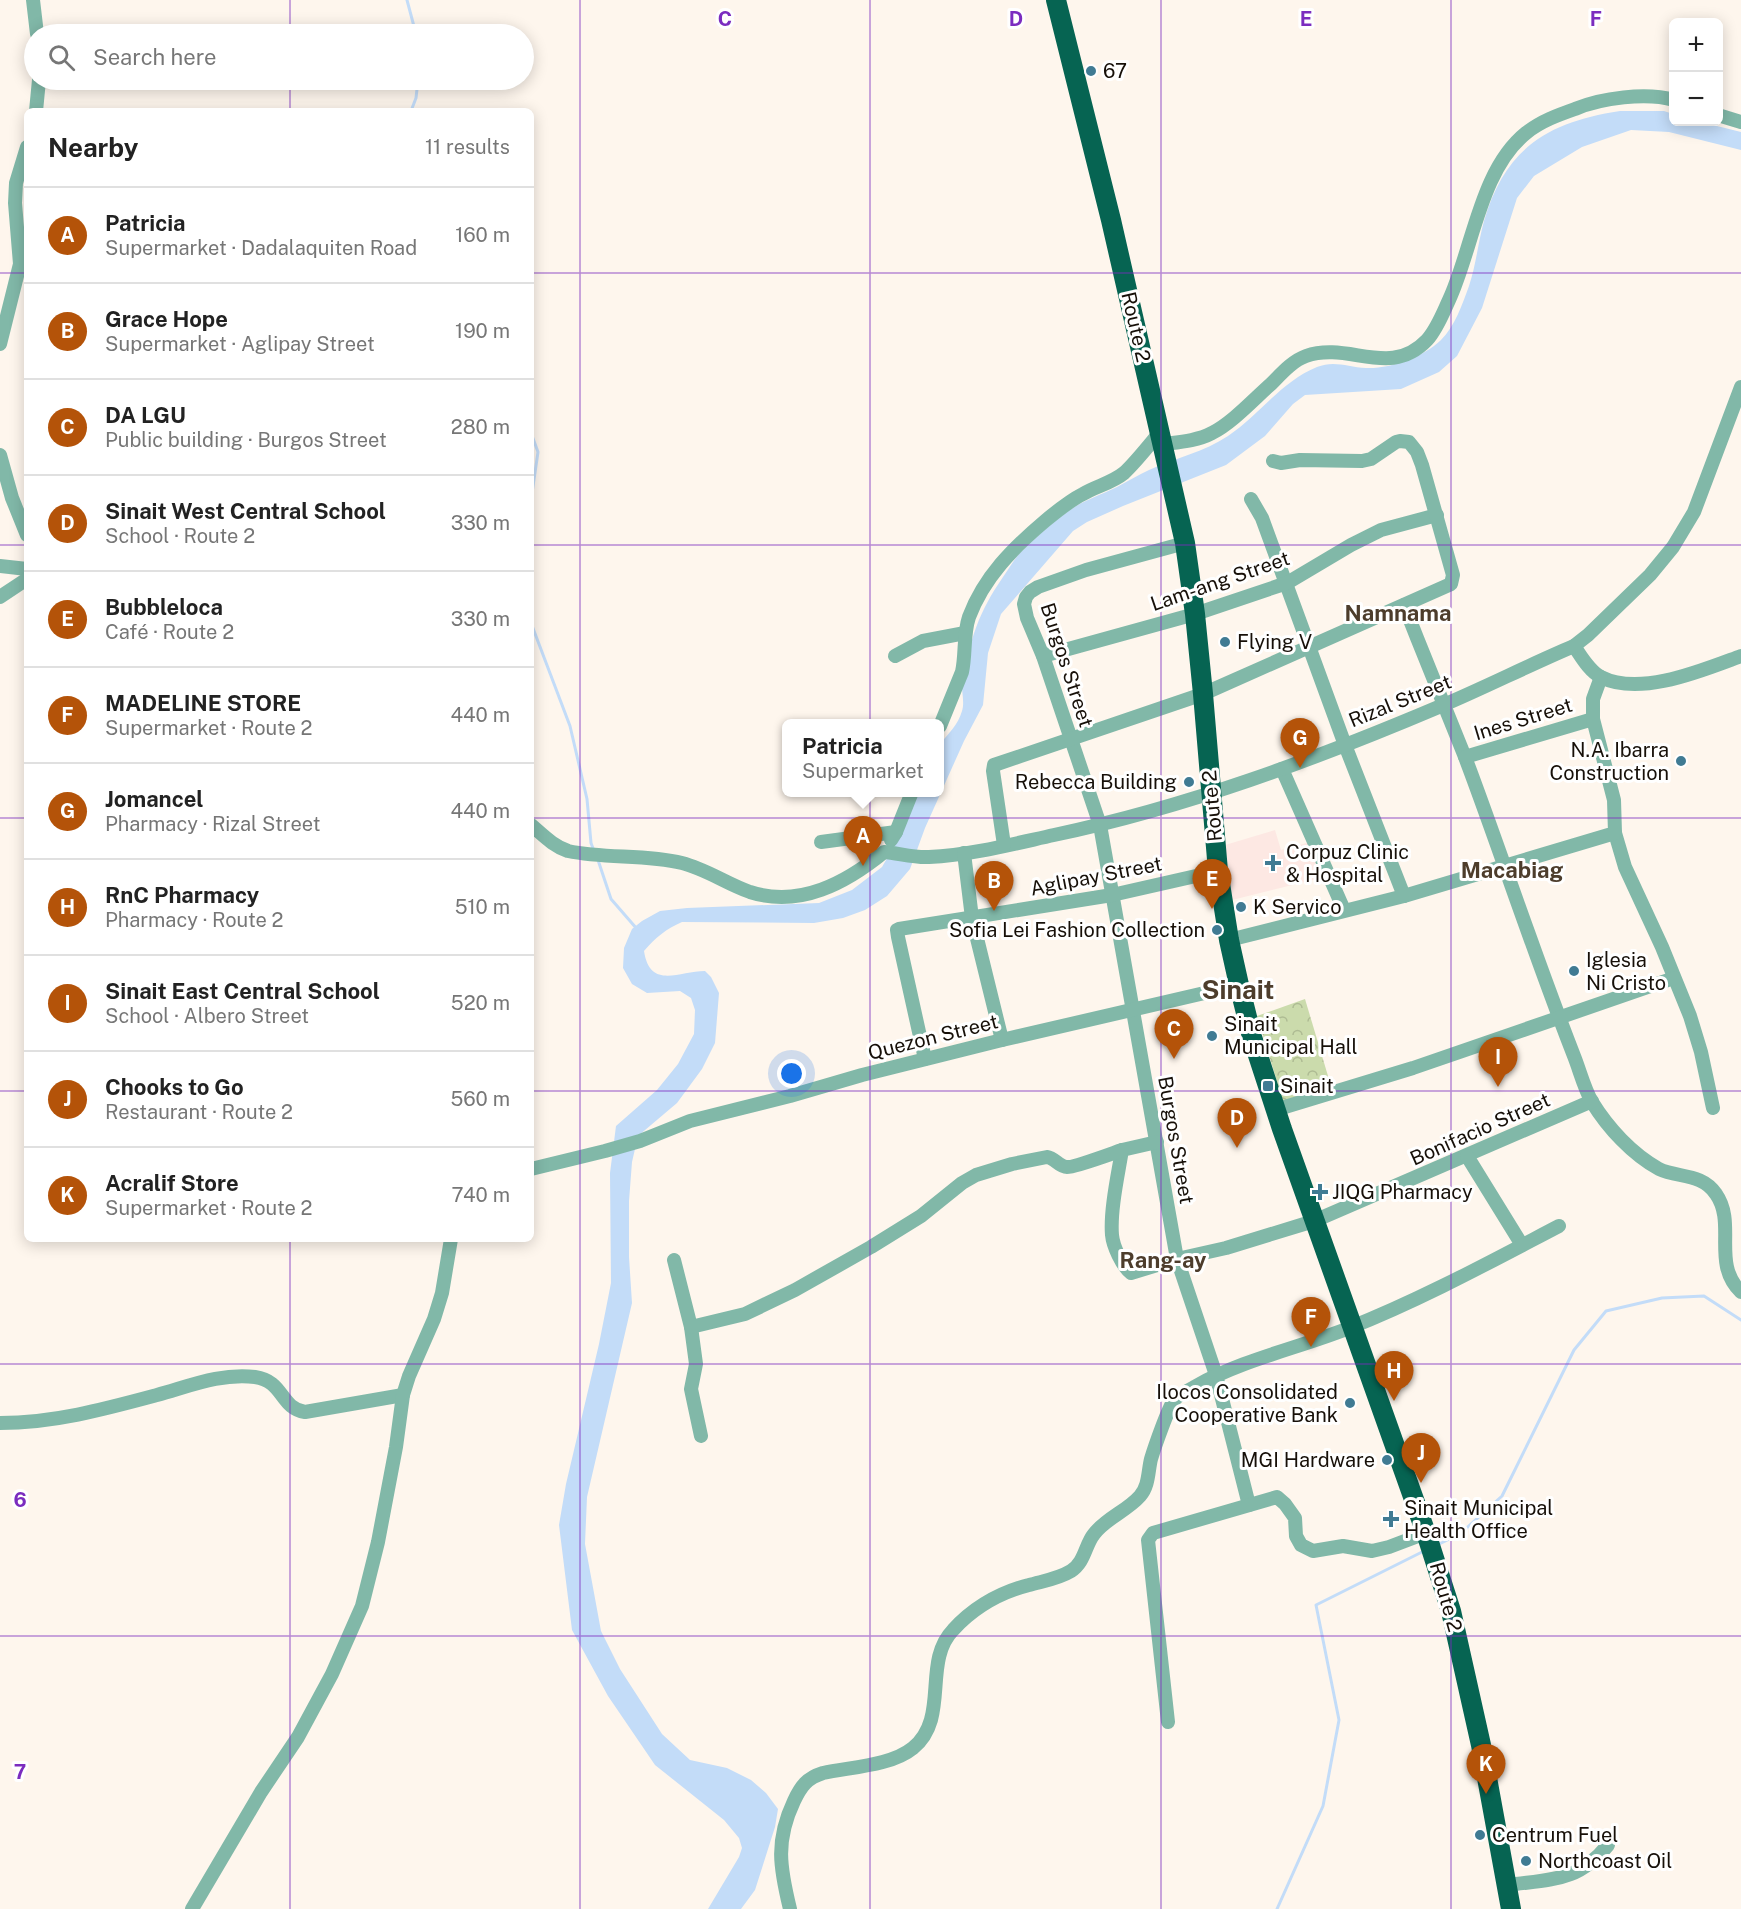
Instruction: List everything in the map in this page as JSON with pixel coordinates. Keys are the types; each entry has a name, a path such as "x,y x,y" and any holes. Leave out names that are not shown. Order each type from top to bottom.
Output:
{"highway":[{"name":"Route 2","path":"1056,0 1163,442 1185,543 1195,614 1218,871 1239,985 1275,1110 1434,1557 1464,1662 1511,1909"}],"street":[{"path":"33,0 36,24"},
{"path":"36,108 38,90"},
{"path":"942,719 959,682 964,662 968,619 983,587 1001,562 1029,535 1066,505 1083,494 1114,480 1163,442 1203,437 1220,428 1285,370 1306,356 1322,353 1348,353 1388,359 1406,356 1418,348 1428,339 1438,323 1456,284 1473,226 1491,182 1501,162 1515,143 1527,132 1546,121 1583,105 1606,99 1635,97 1669,100"},
{"path":"1723,116 1741,122"},
{"path":"0,344 20,264 15,203 16,183 24,157"},
{"name":"Rizal Street","path":"890,852 926,857 964,853 1100,825 1211,793 1282,769 1443,706 1574,646 1650,575 1673,547 1694,512 1741,387"},
{"path":"1004,845 993,766 1203,694 1449,586 1453,582 1454,575 1422,465 1413,445 1409,442 1400,441 1371,459 1362,461 1300,460 1281,463 1273,461"},
{"path":"0,455 12,498 24,528"},
{"path":"1251,499 1262,518 1345,745 1404,896"},
{"name":"Lam-ang Street","path":"1043,656 1195,614 1287,583 1381,530 1437,516"},
{"name":"Burgos Street","path":"1185,543 1086,570 1038,586 1026,597 1025,610 1043,656 1100,825 1177,1259 1216,1375 1249,1505"},
{"path":"0,566 24,569"},
{"path":"0,597 24,581"},
{"path":"1404,605 1465,757 1559,1018 1592,1101 1619,1137 1642,1157 1661,1170 1692,1176 1715,1192 1725,1216 1725,1260 1729,1275 1741,1292"},
{"path":"895,656 923,641 965,633"},
{"path":"1574,646 1588,666 1601,677 1633,685 1697,672 1741,656"},
{"path":"1601,677 1593,699 1593,719 1614,800 1615,833 1624,867 1662,947 1690,1016 1701,1052 1713,1108"},
{"name":"Ines Street","path":"1465,757 1593,719"},
{"path":"1282,769 1344,910"},
{"path":"534,828 551,843 568,851 681,863 749,891 779,897 798,896 832,886 890,852 910,797"},
{"path":"821,842 896,832"},
{"path":"1229,940 1404,896 1615,833"},
{"path":"964,853 972,918 1002,1040"},
{"name":"Aglipay Street","path":"925,1059 897,930 910,926 1112,895 1218,871"},
{"path":"1275,1110 1413,1068 1674,978"},
{"name":"Quezon Street","path":"534,1168 640,1141 690,1121 925,1059 1239,985"},
{"name":"Bonifacio Street","path":"1122,1150 1112,1233 1124,1266 1132,1273 1314,1221 1592,1101"},
{"path":"691,1327 745,1314 795,1290 921,1216 962,1183 976,1175 1012,1164 1047,1157 1063,1166 1073,1167 1122,1150 1157,1142"},
{"path":"1467,1156 1522,1245"},
{"path":"790,1909 782,1876 780,1845 787,1815 801,1787 813,1776 823,1773 899,1758 920,1742 931,1720 940,1653 947,1636 974,1610 991,1598 1052,1579 1075,1568 1096,1531 1144,1491 1152,1457 1174,1400 1216,1375 1352,1327 1446,1284 1559,1226"},
{"path":"192,1909 261,1792 298,1737 332,1674 362,1606 376,1551 396,1447 403,1395 434,1319 442,1293 450,1242"},
{"path":"674,1260 691,1327 696,1364 691,1389 701,1436"},
{"path":"0,1423 65,1419 216,1378 253,1377 273,1383 291,1406 299,1412 403,1395"},
{"path":"1168,1722 1148,1540 1153,1533 1277,1497 1286,1503 1295,1518 1296,1536 1301,1545 1313,1551 1343,1546 1372,1551 1427,1535"},
{"path":"1508,1885 1567,1877 1593,1861 1608,1845"}],"shaded area":[{"name":"Corpuz Clinic & Hospital","path":"1275,830 1281,850 1310,842 1325,877 1232,900 1225,845"}],"green space":[{"path":"1305,999 1331,1086 1283,1101 1257,1016"}],"water":[{"path":"1620,111 1664,111 1669,113 1669,126 1717,126 1741,132 1741,150 1669,132 1631,130 1582,147 1534,176 1517,198 1482,308 1457,356 1439,372 1401,389 1305,395 1293,404 1265,436 1226,465 1123,506 1073,531 1001,614 988,653 983,705 944,786 944,739 962,711 962,681 972,639 987,602 1021,552 1055,521 1079,505 1149,470 1219,442 1304,373 1329,364 1376,368 1396,364 1416,357 1434,346 1446,334 1458,315 1471,278 1484,221 1504,175 1517,157 1533,143 1551,131 1571,123"},
{"path":"914,797 939,797 910,869 887,896 865,910 843,918 814,923 682,922 662,934 644,951 652,971 659,974 667,976 705,971 711,977 719,993 715,1043 702,1069 677,1103 638,1136 632,1162 629,1201 632,1303 587,1497 585,1544 601,1631 620,1669 662,1734 690,1760 727,1768 751,1780 766,1793 778,1809 775,1827 755,1890 741,1909 708,1909 739,1857 742,1848 739,1838 724,1820 655,1765 608,1696 572,1630 559,1525 611,1283 610,1173 616,1126 657,1090 678,1064 694,1034 695,1010 691,998 680,991 647,993 632,984 623,968 624,948 632,929 660,911 819,903 852,890 882,867 897,841"}],"waterway":[{"path":"407,0 413,24"},
{"path":"412,108 417,90"},
{"path":"534,441 538,452 534,479"},
{"path":"534,631 570,726 587,799 591,843 594,851"},
{"path":"598,860 611,899 637,929"},
{"path":"1437,1545 1460,1534 1502,1496 1574,1350 1606,1311 1662,1298 1704,1296 1741,1320"},
{"path":"1277,1909 1323,1806 1339,1720 1316,1605 1426,1550"}],"place":[{"name":"67","path":"1091,71"},
{"name":"Flying V","path":"1225,642"},
{"name":"N.A. Ibarra Construction","path":"1681,761"},
{"name":"Jomancel","path":"1300,768"},
{"name":"Rebecca Building","path":"1189,782"},
{"name":"Corpuz Clinic & Hospital","path":"1273,863"},
{"name":"Patricia","path":"863,866"},
{"name":"K Servico","path":"1241,907"},
{"name":"Bubbleloca","path":"1212,909"},
{"name":"Grace Hope","path":"994,911"},
{"name":"Sofia Lei Fashion Collection","path":"1217,930"},
{"name":"Iglesia Ni Cristo","path":"1574,971"},
{"name":"Sinait Municipal Hall","path":"1212,1036"},
{"name":"DA LGU","path":"1174,1059"},
{"name":"Sinait","path":"1268,1086"},
{"name":"Sinait East Central School","path":"1498,1087"},
{"name":"Sinait West Central School","path":"1237,1148"},
{"name":"JIQG Pharmacy","path":"1320,1192"},
{"name":"MADELINE STORE","path":"1311,1347"},
{"name":"RnC Pharmacy","path":"1394,1401"},
{"name":"Ilocos Consolidated Cooperative Bank","path":"1350,1403"},
{"name":"MGI Hardware","path":"1387,1460"},
{"name":"Chooks to Go","path":"1421,1483"},
{"name":"Sinait Municipal Health Office","path":"1391,1519"},
{"name":"Acralif Store","path":"1486,1794"},
{"name":"Centrum Fuel","path":"1480,1835"},
{"name":"Northcoast Oil","path":"1526,1861"}],"district":[{"name":"Namnama","path":"1398,613"},
{"name":"Macabiag","path":"1512,870"},
{"name":"Sinait","path":"1238,990"},
{"name":"Rang-ay","path":"1163,1260"}]}
